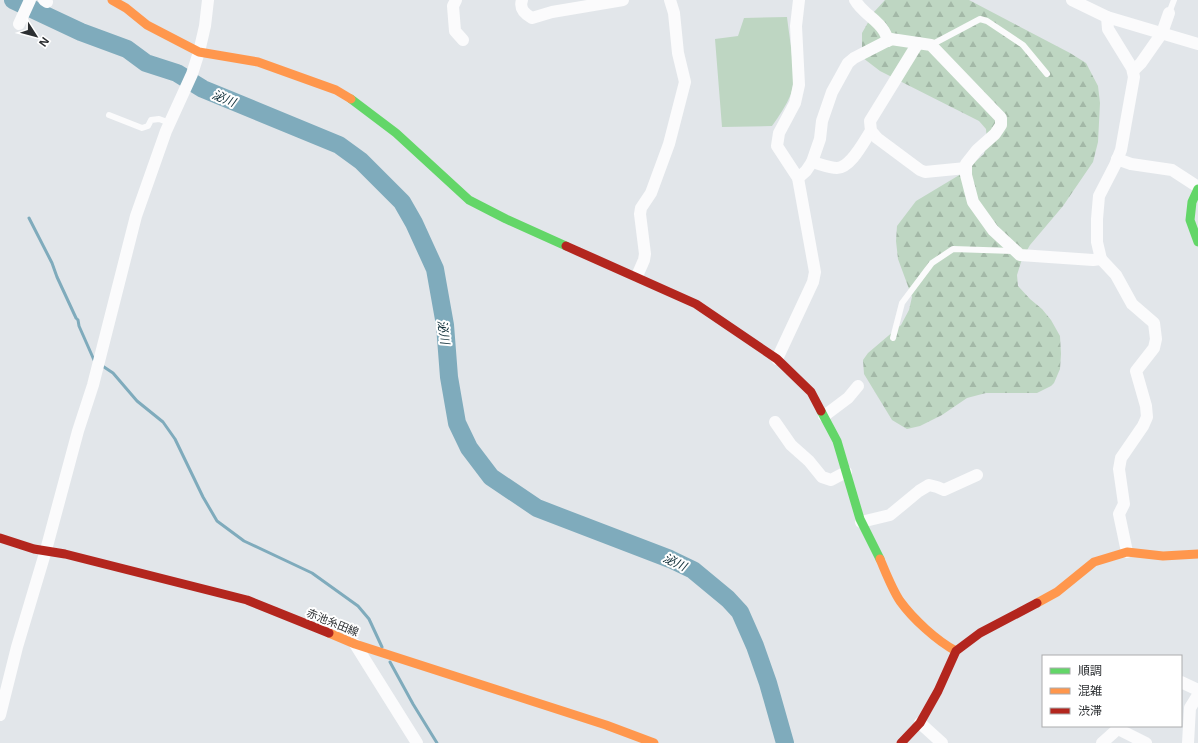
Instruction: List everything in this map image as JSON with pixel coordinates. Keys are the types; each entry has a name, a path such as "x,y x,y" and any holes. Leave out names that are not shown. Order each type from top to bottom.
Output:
{"street":[{"path":"19,24 30,0"},
{"path":"112,0 126,8 147,25 199,52 258,62 336,90 359,104 396,133 469,200 506,219 637,276 696,304 777,359 811,392 837,441 861,522 900,601 916,619 945,645 956,651"},
{"path":"0,715 17,647 92,385 136,216 170,123 192,74 205,26 208,0"},
{"path":"456,0 453,6 455,31 463,40"},
{"path":"522,0 522,10 526,15 532,18 552,12 623,0"},
{"path":"637,276 645,254 640,214 641,208 651,193 660,170 685,82 678,53 674,13 670,0"},
{"path":"777,359 813,282 815,272 798,178 776,146 779,133 795,103 799,85 796,26 799,0"},
{"path":"855,0 860,8 880,26 888,41"},
{"path":"1072,0 1107,18 1198,44"},
{"path":"1132,71 1140,63 1162,33 1169,13"},
{"path":"1107,18 1108,29 1134,77 1121,150 1099,196 1097,242 1101,259 1116,275 1132,304 1154,323 1156,338 1154,348 1136,371 1146,406 1144,426 1120,458 1119,469 1124,504 1119,514 1127,552"},
{"path":"798,178 806,171 812,162 820,139 824,114 832,92 848,63 854,58 891,39 932,45 1000,118 1001,125 995,134 977,150 966,164 966,175 973,202 993,230 1020,254 1093,260 1101,259"},
{"path":"918,43 870,121 871,131 876,138 920,170 925,172 966,168"},
{"path":"812,162 838,168 844,167 850,163 871,131"},
{"path":"1117,158 1131,164 1172,170 1198,188 1192,202 1190,220 1198,242"},
{"path":"824,416 848,398 858,386"},
{"path":"775,422 791,445 809,461 822,477 831,480 846,472"},
{"path":"861,522 890,515 919,491 929,486 944,490 977,475"},
{"name":"赤池糸田線","path":"0,538 34,549 46,550 247,600 355,644 584,717 654,743"},
{"path":"901,743 920,723 938,691 956,651 980,633 1057,592 1094,562 1127,552 1163,556 1198,554"},
{"path":"355,644 417,743"},
{"path":"1182,682 1198,690"},
{"path":"1188,743 1194,719 1190,708 1198,695"},
{"path":"920,723 942,743"},
{"path":"1102,743 1119,727 1146,743"}],"lane":[{"path":"1169,13 1174,0"},
{"path":"932,45 980,19 988,21 1023,45 1047,74"},
{"path":"109,115 142,128 148,126 151,120 159,119 170,123"},
{"path":"892,338 902,303 932,263 953,249 1015,251"}],"green space":[{"path":"885,0 969,0 1070,53 1086,63 1098,86 1100,103 1098,142 1093,162 1063,206 1030,245 1022,259 1017,275 1018,286 1042,309 1051,320 1060,336 1060,369 1054,383 1037,393 986,393 967,398 942,415 920,426 907,429 892,420 864,374 863,360 868,353 901,325 909,310 912,297 898,259 896,241 897,226 916,201 961,174 984,154 987,143 986,129 979,121 880,71 863,58 862,33 874,12"},
{"path":"787,17 792,56 793,87 785,107 772,126 722,127 715,39 738,36 744,18"}],"waterway":[{"name":"泌川","path":"13,0 81,32 127,49 146,63 177,73 203,89 339,145 361,161 402,202 414,223 435,269 445,325 449,377 457,423 469,448 491,477 537,508 670,559 693,570 728,599 740,612 755,646 768,683 785,743"},
{"path":"29,218 52,263 96,362"},
{"path":"101,365 113,373 137,401 163,422 175,439 203,497 217,521 244,541 312,573 358,606 369,619 382,647"},
{"path":"390,662 437,743"}],"traffic: fast":[{"path":"351,99 396,133 469,200 506,219 566,246"},
{"path":"1198,189 1192,202 1190,220 1198,242"},
{"path":"821,411 837,441 860,519 880,559"}],"traffic: slow":[{"path":"112,0 126,8 147,25 199,52 258,62 336,90 351,99"},
{"path":"1037,603 1057,592 1094,562 1127,552 1163,556 1198,554"},
{"path":"880,559 894,591 905,608 933,636 956,651"},
{"path":"329,633 355,644 606,725 654,743"}],"traffic: jam":[{"path":"566,246 696,304 777,359 811,392 821,411"},
{"path":"0,538 34,549 65,554 247,600 329,633"},
{"path":"901,743 920,723 938,691 956,651 980,633 1037,603"}]}
